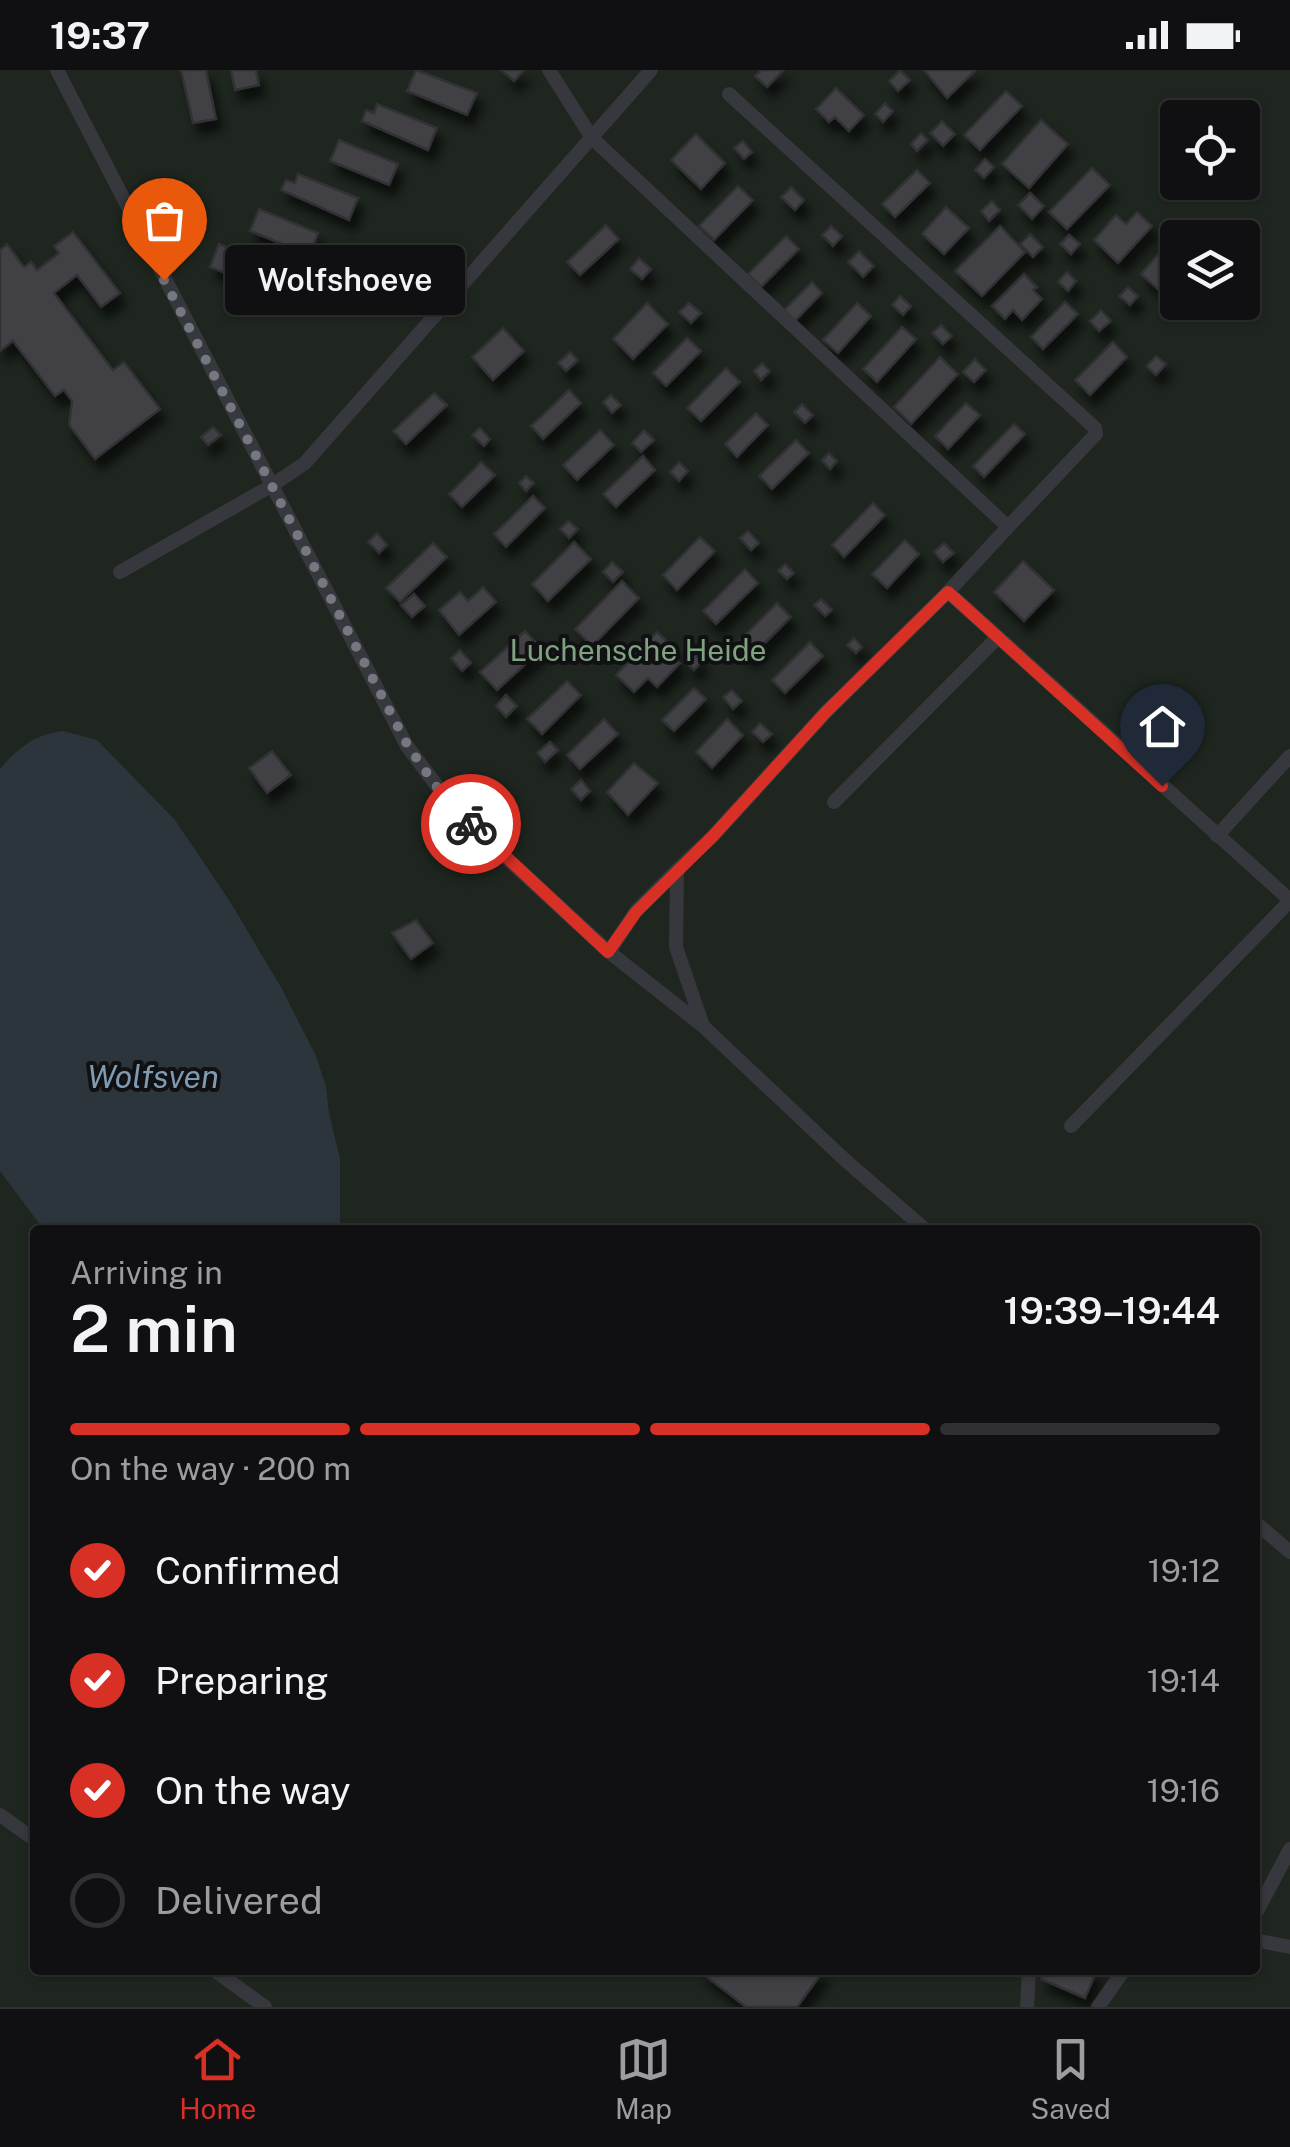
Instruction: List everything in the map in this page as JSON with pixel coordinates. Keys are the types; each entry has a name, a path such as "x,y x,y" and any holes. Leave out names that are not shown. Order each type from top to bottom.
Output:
{"lane":[{"path":"57,70 408,746 436,786 479,834 608,952 703,1026 920,1225"},
{"path":"550,70 592,138 1008,527"},
{"path":"120,572 271,486 304,462 651,70"},
{"path":"608,952 636,912 1096,434 1095,428 729,94"},
{"path":"948,592 1290,900 1071,1126"},
{"path":"834,802 998,638"},
{"path":"1217,836 1290,756"},
{"path":"677,870 676,947 703,1026"},
{"path":"1260,1526 1290,1552"},
{"path":"0,1815 30,1836"},
{"path":"1260,1905 1290,1848"},
{"path":"1260,1941 1290,1946"},
{"path":"221,1975 266,2007"},
{"path":"1027,2007 1030,1975"},
{"path":"1098,2007 1120,1975"}],"green space":[{"name":"Luchensche Heide","path":"0,70 1290,70 1290,2007 0,2007"}],"water":[{"name":"Wolfsven","path":"63,731 97,740 175,820 229,900 282,989 315,1054 326,1086 340,1159 340,1225 40,1225 0,1171 0,769 28,743"}],"building":[{"path":"181,70 206,70 216,119 193,123"},
{"path":"231,70 256,70 259,85 235,90"},
{"path":"416,70 477,93 467,115 407,91"},
{"path":"501,70 524,70 514,81"},
{"path":"761,70 784,70 767,87 755,76"},
{"path":"900,70 910,80 898,91 889,81"},
{"path":"924,70 976,70 947,98"},
{"path":"836,88 864,115 849,131 835,117 829,122 816,109"},
{"path":"1006,91 1022,106 980,150 964,135"},
{"path":"885,103 893,111 883,122 875,114"},
{"path":"377,104 437,128 428,150 362,121 366,110 374,113"},
{"path":"1041,120 1068,144 1029,188 1002,164"},
{"path":"942,121 955,134 943,146 930,133"},
{"path":"921,133 928,140 917,151 911,144"},
{"path":"696,134 725,163 701,189 671,160"},
{"path":"339,140 398,164 389,185 330,161"},
{"path":"743,141 752,152 744,159 734,148"},
{"path":"985,159 994,167 984,178 975,170"},
{"path":"1092,168 1110,185 1067,229 1049,212"},
{"path":"917,170 930,183 895,217 882,204"},
{"path":"298,174 358,198 349,220 281,190 286,180 295,183"},
{"path":"738,186 753,200 714,240 699,226"},
{"path":"791,187 804,200 795,210 781,197"},
{"path":"1030,193 1044,206 1032,219 1018,205"},
{"path":"992,201 1000,210 989,221 981,211"},
{"path":"946,207 969,228 944,254 922,234"},
{"path":"259,209 318,233 310,255 250,231"},
{"path":"1137,212 1152,226 1118,263 1094,240 1116,215 1126,224"},
{"path":"606,225 619,239 580,275 567,262"},
{"path":"831,226 842,236 833,246 822,235"},
{"path":"1000,226 1025,252 982,296 955,271"},
{"path":"73,232 120,293 101,307 77,275 54,293 113,370 124,362 160,409 95,459 69,425 72,401 64,390 55,396 13,341 0,351 0,250 7,244 24,267 31,262 37,270 59,253 54,246"},
{"path":"1030,234 1043,247 1033,257 1020,244"},
{"path":"1069,235 1080,244 1071,254 1060,244"},
{"path":"786,236 799,249 761,287 748,274"},
{"path":"219,244 279,268 270,290 210,267"},
{"path":"859,251 874,266 863,277 848,262"},
{"path":"1160,252 1160,291 1141,274"},
{"path":"639,258 651,269 642,279 630,269"},
{"path":"1067,272 1076,281 1068,291 1058,282"},
{"path":"1024,274 1042,299 1022,320 1013,310 1005,319 992,306"},
{"path":"812,282 822,293 794,322 783,311"},
{"path":"1128,287 1138,296 1130,305 1119,296"},
{"path":"900,296 911,306 903,315 892,305"},
{"path":"1065,302 1078,314 1043,349 1031,337"},
{"path":"647,303 668,324 633,359 613,339"},
{"path":"689,303 701,313 691,323 679,312"},
{"path":"857,303 871,316 838,353 823,340"},
{"path":"1101,310 1111,321 1099,331 1090,321"},
{"path":"941,325 952,336 943,344 932,333"},
{"path":"902,327 916,339 877,382 863,369"},
{"path":"503,328 524,351 493,380 472,357"},
{"path":"687,338 701,351 666,386 653,373"},
{"path":"1113,342 1127,357 1090,395 1075,380"},
{"path":"570,352 578,360 566,371 558,363"},
{"path":"1156,356 1166,364 1156,375 1146,366"},
{"path":"940,357 958,374 911,424 894,407"},
{"path":"975,359 986,370 974,382 963,372"},
{"path":"762,363 770,371 761,380 754,371"},
{"path":"726,368 740,382 701,421 687,408"},
{"path":"569,390 581,403 543,439 531,426"},
{"path":"434,393 447,405 406,444 393,431"},
{"path":"611,395 621,405 612,413 603,402"},
{"path":"966,403 980,415 948,449 935,436"},
{"path":"802,404 813,415 805,423 794,412"},
{"path":"756,413 768,425 737,457 725,444"},
{"path":"1014,424 1025,434 984,477 973,466"},
{"path":"213,427 221,435 208,445 201,437"},
{"path":"480,428 490,439 484,446 472,435"},
{"path":"600,430 614,445 577,480 563,465"},
{"path":"644,430 654,440 641,452 632,443"},
{"path":"796,440 809,453 772,489 759,476"},
{"path":"829,453 837,461 830,469 822,460"},
{"path":"643,456 655,470 616,507 603,494"},
{"path":"481,462 495,475 462,507 449,494"},
{"path":"679,462 688,471 679,481 670,472"},
{"path":"526,476 534,483 526,491 519,483"},
{"path":"533,496 545,508 506,547 494,534"},
{"path":"873,503 885,515 844,557 832,545"},
{"path":"568,521 578,529 569,538 560,529"},
{"path":"748,531 759,543 751,550 740,538"},
{"path":"377,533 387,545 379,553 368,542"},
{"path":"700,537 715,551 677,590 663,575"},
{"path":"905,540 919,554 887,588 872,574"},
{"path":"574,542 591,559 548,601 532,584"},
{"path":"433,543 447,557 400,602 386,588"},
{"path":"944,543 954,553 943,562 934,552"},
{"path":"1023,561 1054,590 1024,621 994,592"},
{"path":"612,562 623,572 613,582 603,572"},
{"path":"785,564 794,573 787,579 778,571"},
{"path":"745,569 758,583 716,624 703,611"},
{"path":"622,581 639,598 592,646 575,629"},
{"path":"483,587 496,602 459,635 439,610 460,592 468,601"},
{"path":"414,594 425,606 412,617 401,605"},
{"path":"821,599 832,610 825,616 814,605"},
{"path":"777,603 791,617 750,658 736,644"},
{"path":"525,631 542,649 497,690 480,672"},
{"path":"657,632 676,650 671,655 680,663 657,687 648,678 634,692 616,675"},
{"path":"854,638 862,647 856,653 847,645"},
{"path":"810,642 823,656 785,693 772,680"},
{"path":"460,650 471,663 462,671 451,658"},
{"path":"694,653 702,661 694,670 686,662"},
{"path":"567,681 581,695 542,734 527,719"},
{"path":"694,688 706,699 674,731 662,720"},
{"path":"732,690 742,701 733,709 723,697"},
{"path":"506,695 517,706 506,717 496,706"},
{"path":"604,719 618,734 580,769 567,755"},
{"path":"727,719 743,735 712,768 696,752"},
{"path":"760,723 772,734 763,742 752,732"},
{"path":"550,742 558,750 545,762 537,753"},
{"path":"272,751 291,775 267,793 249,768"},
{"path":"634,763 658,783 628,815 607,792"},
{"path":"581,780 590,791 581,800 571,789"},
{"path":"416,920 433,943 411,959 392,933"},
{"path":"704,1975 820,1975 797,2007 746,2007"},
{"path":"1043,1975 1095,1975 1085,1998 1041,1979"}],"way so far":[{"path":"164,280 408,746 436,786 471,824"}],"place":[{"name":"Wolfshoeve","path":"164,280"}],"route":[{"path":"471,824 608,952 636,912 713,836 826,712 948,592 1162,786"}]}
